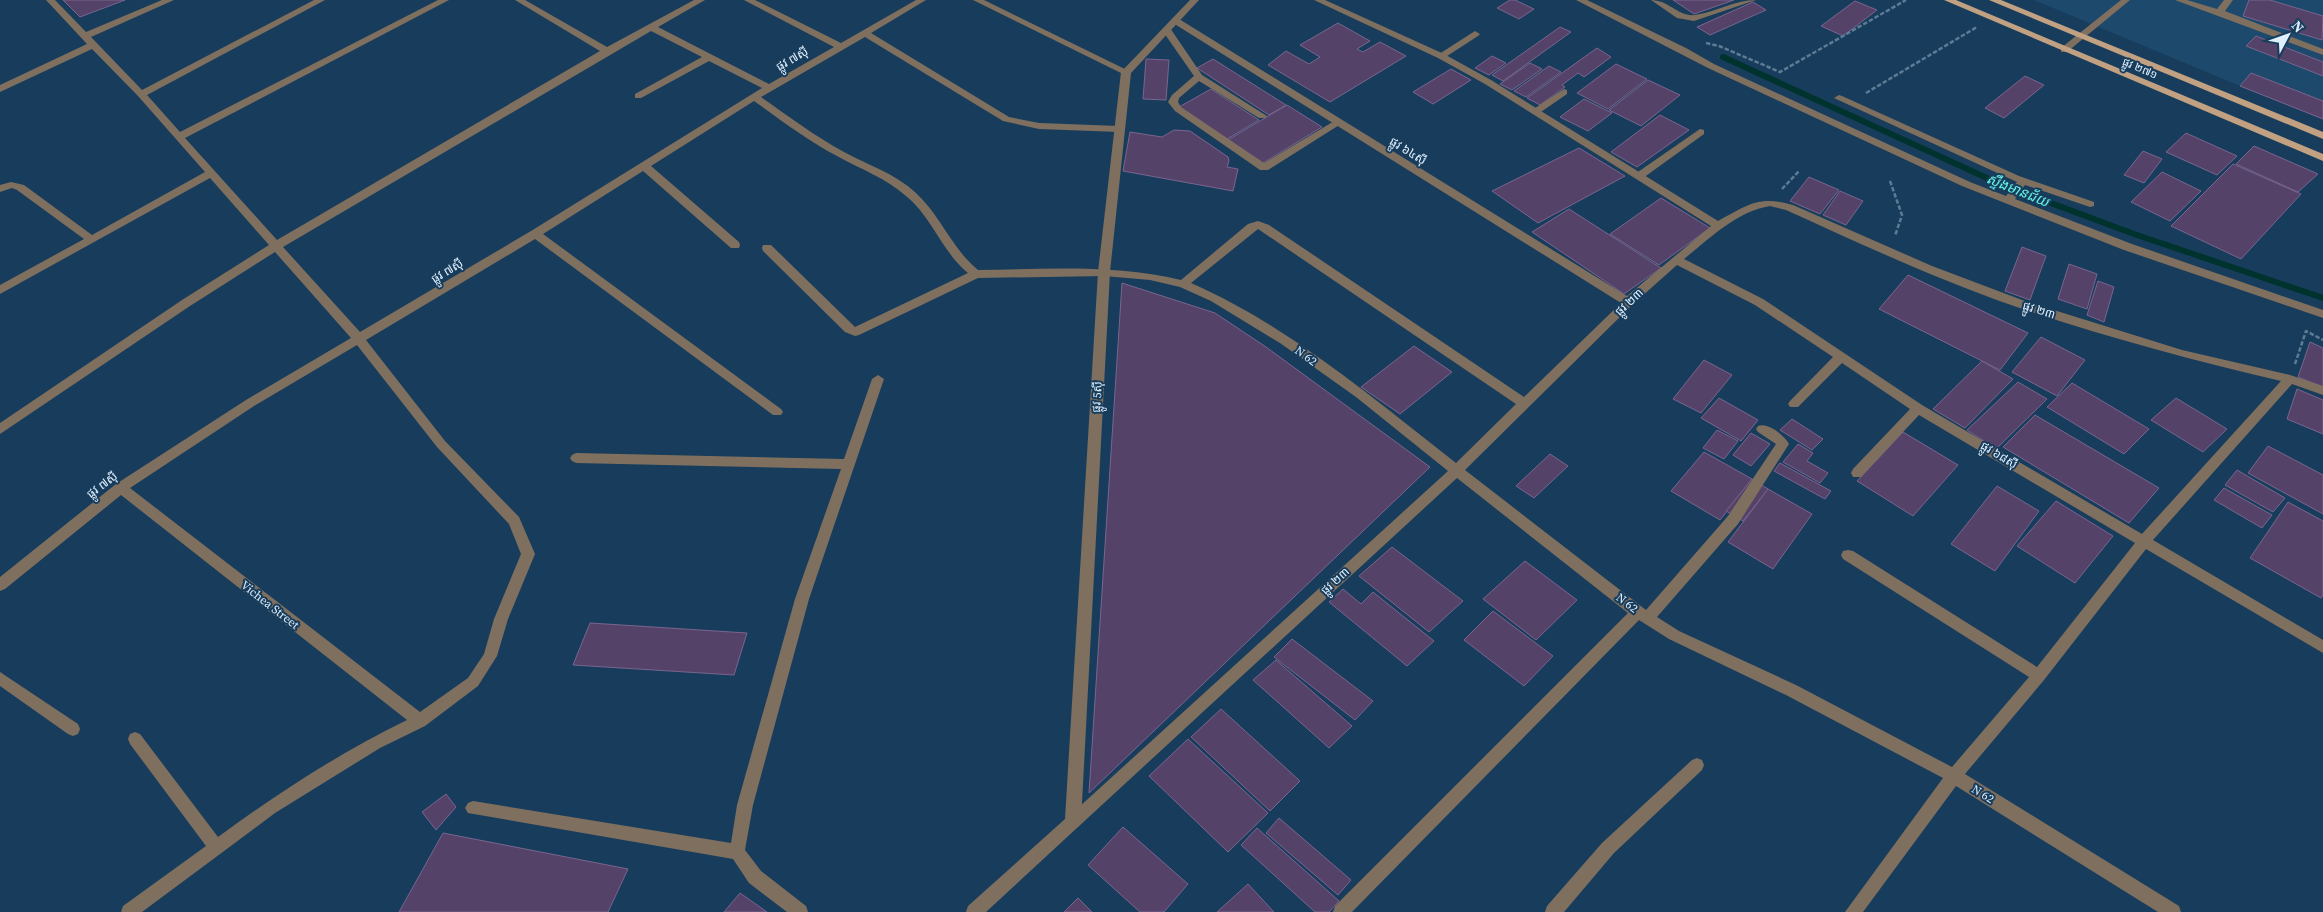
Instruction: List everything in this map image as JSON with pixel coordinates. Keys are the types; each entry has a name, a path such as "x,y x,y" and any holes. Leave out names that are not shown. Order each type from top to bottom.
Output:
{"main road":[{"name":"ផ្លូវ ២៧១","path":"1948,0 2323,158"},
{"name":"ផ្លូវ ២៧១","path":"1992,0 2323,136"}],"street":[{"path":"50,0 141,94 359,340 441,444 514,521 528,554 501,619 490,656 473,682 420,721 375,743 270,808 129,912"},
{"path":"84,36 170,0"},
{"path":"141,94 322,0"},
{"path":"179,137 445,0"},
{"path":"519,0 607,51"},
{"path":"0,429 178,308 276,246 607,51 701,0"},
{"path":"748,0 842,47"},
{"name":"ផ្លូវ ៧ស៊ី","path":"0,585 121,488 250,402 359,340 535,234 642,165 769,88 922,0"},
{"path":"977,0 1126,72 1194,0"},
{"path":"1318,0 1441,56 1718,226"},
{"path":"1580,0 1746,82 1966,184 2011,198 2128,247 2323,314"},
{"path":"1655,0 1680,16 1694,18 1752,0"},
{"path":"2064,50 2126,0"},
{"path":"2179,0 2218,12 2323,52"},
{"path":"2218,12 2229,0"},
{"name":"ផ្លូវ ៦៤ស៊ី","path":"1176,21 1628,302"},
{"path":"651,26 769,88"},
{"path":"1167,30 1199,77 1262,116"},
{"path":"865,33 1006,118 1039,126 1119,129"},
{"path":"1441,56 1475,34"},
{"path":"0,89 92,45"},
{"path":"638,96 709,57"},
{"name":"ផ្លូវ 5ស៊ី","path":"1073,822 1104,272 1126,72"},
{"path":"1199,77 1175,97 1173,102 1178,110 1264,168 1339,122"},
{"path":"1535,112 1564,92"},
{"path":"754,97 840,154 886,175 913,195 934,220 949,247 964,266 976,274"},
{"path":"1838,98 2022,183 2090,204"},
{"path":"1639,176 1700,132"},
{"path":"642,165 735,245"},
{"path":"0,290 212,174"},
{"path":"2011,198 2022,183"},
{"path":"0,189 11,184 20,187 92,240"},
{"name":"ផ្លូវ ២៣","path":"974,912 1457,470 1628,302 1718,226 1756,205 1770,202 1807,214 1928,269 2027,306 2182,354 2290,378 2323,391"},
{"path":"1183,284 1252,227 1265,228 1524,404"},
{"path":"535,234 777,412"},
{"path":"767,248 849,329 855,332 976,274"},
{"name":"ផ្លូវ ៦៨ស៊ី","path":"1676,260 1760,302 1918,408 2323,647"},
{"name":"N 62","path":"976,274 1104,272 1150,276 1183,284 1216,298 1284,340 1360,394 1549,544 1643,615 1674,635 1791,690 1954,776 2173,912"},
{"path":"1794,404 1842,356"},
{"path":"737,852 745,805 802,599 878,378"},
{"path":"1853,912 1954,776 2039,676 2144,541 2290,378"},
{"path":"1857,473 1918,408"},
{"path":"1341,912 1643,615 1733,520 1783,444 1780,440 1762,429"},
{"path":"576,458 849,464"},
{"name":"Vichea Street","path":"121,488 420,721"},
{"path":"1848,555 2039,676"},
{"path":"0,678 73,729"},
{"path":"135,739 216,848"},
{"path":"1553,912 1608,848 1697,765"},
{"path":"473,808 737,852 755,876 800,912"}],"path":[{"path":"1683,50 1705,43 1719,46 1780,72 1906,0"},
{"path":"1850,103 1990,19"},
{"path":"1770,202 1799,171"},
{"path":"1888,250 1904,216 1902,208 1896,201 1890,181"},
{"path":"2290,378 2306,331 2323,340"}],"shaded area":[{"path":"2034,0 2323,0 2323,119 2240,86"}],"building":[{"path":"63,0 125,0 80,17"},
{"path":"1510,0 1515,0 1534,9 1519,19 1497,8"},
{"path":"1673,0 1734,0 1694,14"},
{"path":"2249,0 2270,0 2323,16 2322,40 2243,16"},
{"path":"1855,1 1877,10 1843,36 1821,26"},
{"path":"1753,2 1766,10 1710,35 1697,27"},
{"path":"1338,23 1370,41 1357,49 1363,52 1380,42 1406,56 1330,102 1268,65 1286,51 1309,64 1320,57 1300,45"},
{"path":"1560,27 1571,32 1503,81 1492,75"},
{"path":"2256,36 2323,62 2323,76 2246,46"},
{"path":"1597,48 1611,57 1584,77 1578,73 1562,85 1565,87 1540,105 1527,98"},
{"path":"1492,56 1506,63 1489,75 1475,68"},
{"path":"1146,59 1169,60 1166,100 1143,99"},
{"path":"1213,59 1286,105 1269,115 1197,68"},
{"path":"1530,63 1542,69 1512,90 1500,84"},
{"path":"1616,64 1647,79 1608,109 1577,93"},
{"path":"1549,66 1561,72 1526,97 1514,91"},
{"path":"1451,69 1471,80 1433,104 1413,92"},
{"path":"2251,73 2323,101 2323,119 2240,86"},
{"path":"2025,76 2044,85 2004,118 1985,108"},
{"path":"1648,80 1680,95 1641,126 1609,110"},
{"path":"1211,89 1259,120 1227,139 1179,107"},
{"path":"1584,99 1612,113 1588,131 1560,117"},
{"path":"1287,105 1322,127 1263,163 1228,140"},
{"path":"1660,115 1689,130 1637,167 1611,152"},
{"path":"1174,130 1190,131 1228,157 1227,167 1238,169 1233,191 1123,171 1130,132 1162,137"},
{"path":"2186,133 2237,156 2217,175 2166,152"},
{"path":"2254,146 2318,174 2298,192 2236,164"},
{"path":"1579,148 1625,176 1538,223 1492,191"},
{"path":"2143,151 2162,159 2144,183 2124,175"},
{"path":"2233,164 2301,194 2241,259 2171,226"},
{"path":"2162,172 2201,191 2170,221 2131,202"},
{"path":"1809,177 1839,190 1820,214 1790,201"},
{"path":"1840,191 1863,201 1846,225 1823,215"},
{"path":"1661,198 1710,228 1659,265 1610,234"},
{"path":"1569,209 1661,268 1624,294 1532,232"},
{"path":"2022,247 2046,256 2030,300 2005,291"},
{"path":"2069,264 2097,274 2087,309 2058,299"},
{"path":"1908,275 2028,333 2000,370 1879,309"},
{"path":"2098,281 2114,287 2104,322 2087,315"},
{"path":"1122,283 1215,313 1266,347 1430,467 1089,793"},
{"path":"2041,337 2085,360 2057,396 2012,372"},
{"path":"2310,342 2323,348 2323,387 2298,377"},
{"path":"1414,346 1452,372 1400,414 1361,387"},
{"path":"1704,360 1732,375 1701,413 1673,399"},
{"path":"1982,361 2013,379 1965,428 1933,409"},
{"path":"2018,382 2047,399 1996,449 1967,430"},
{"path":"2072,383 2149,429 2124,454 2047,407"},
{"path":"2297,389 2323,400 2323,434 2287,419"},
{"path":"1719,398 1758,420 1741,441 1701,418"},
{"path":"2176,398 2227,429 2203,452 2151,420"},
{"path":"2035,415 2159,488 2129,523 2003,447"},
{"path":"1792,419 1823,439 1812,450 1780,430"},
{"path":"1717,430 1738,441 1724,459 1703,448"},
{"path":"1903,432 1958,465 1913,516 1857,481"},
{"path":"1751,433 1770,444 1751,466 1733,455"},
{"path":"1798,444 1813,453 1807,461 1828,473 1820,483 1783,462"},
{"path":"2268,446 2323,475 2323,514 2248,473"},
{"path":"1704,452 1752,479 1720,520 1671,491"},
{"path":"1550,454 1568,466 1534,498 1516,486"},
{"path":"1780,463 1831,491 1825,499 1774,471"},
{"path":"2237,470 2285,498 2273,512 2225,485"},
{"path":"1752,479 1768,489 1743,521 1726,511"},
{"path":"1997,486 2039,511 1995,571 1951,544"},
{"path":"2224,488 2272,515 2262,528 2214,500"},
{"path":"1768,489 1812,514 1773,569 1728,542"},
{"path":"2056,501 2113,536 2075,583 2017,546"},
{"path":"2288,502 2323,521 2323,595 2321,598 2250,558"},
{"path":"1392,547 1463,601 1429,632 1359,576"},
{"path":"1525,561 1577,600 1536,640 1483,599"},
{"path":"1343,589 1361,604 1373,592 1434,641 1407,666 1329,602"},
{"path":"1493,611 1553,656 1524,686 1464,640"},
{"path":"590,623 747,633 734,675 573,665"},
{"path":"1292,639 1373,701 1355,720 1274,657"},
{"path":"1276,660 1352,726 1329,748 1253,680"},
{"path":"1221,709 1300,781 1270,811 1191,737"},
{"path":"1188,739 1268,813 1228,852 1149,776"},
{"path":"446,794 456,807 436,830 422,812"},
{"path":"1279,818 1351,880 1338,895 1266,833"},
{"path":"1123,827 1188,884 1164,912 1140,912 1088,865"},
{"path":"1257,828 1339,901 1329,912 1315,912 1241,845"},
{"path":"443,833 628,869 608,912 399,912"},
{"path":"1248,884 1274,912 1217,912"},
{"path":"740,893 767,912 724,912"},
{"path":"1078,898 1092,912 1064,912"}],"waterway":[{"name":"ស្ទឹងមានជ័យ","path":"1723,57 2000,184 2134,234 2323,298"}]}
